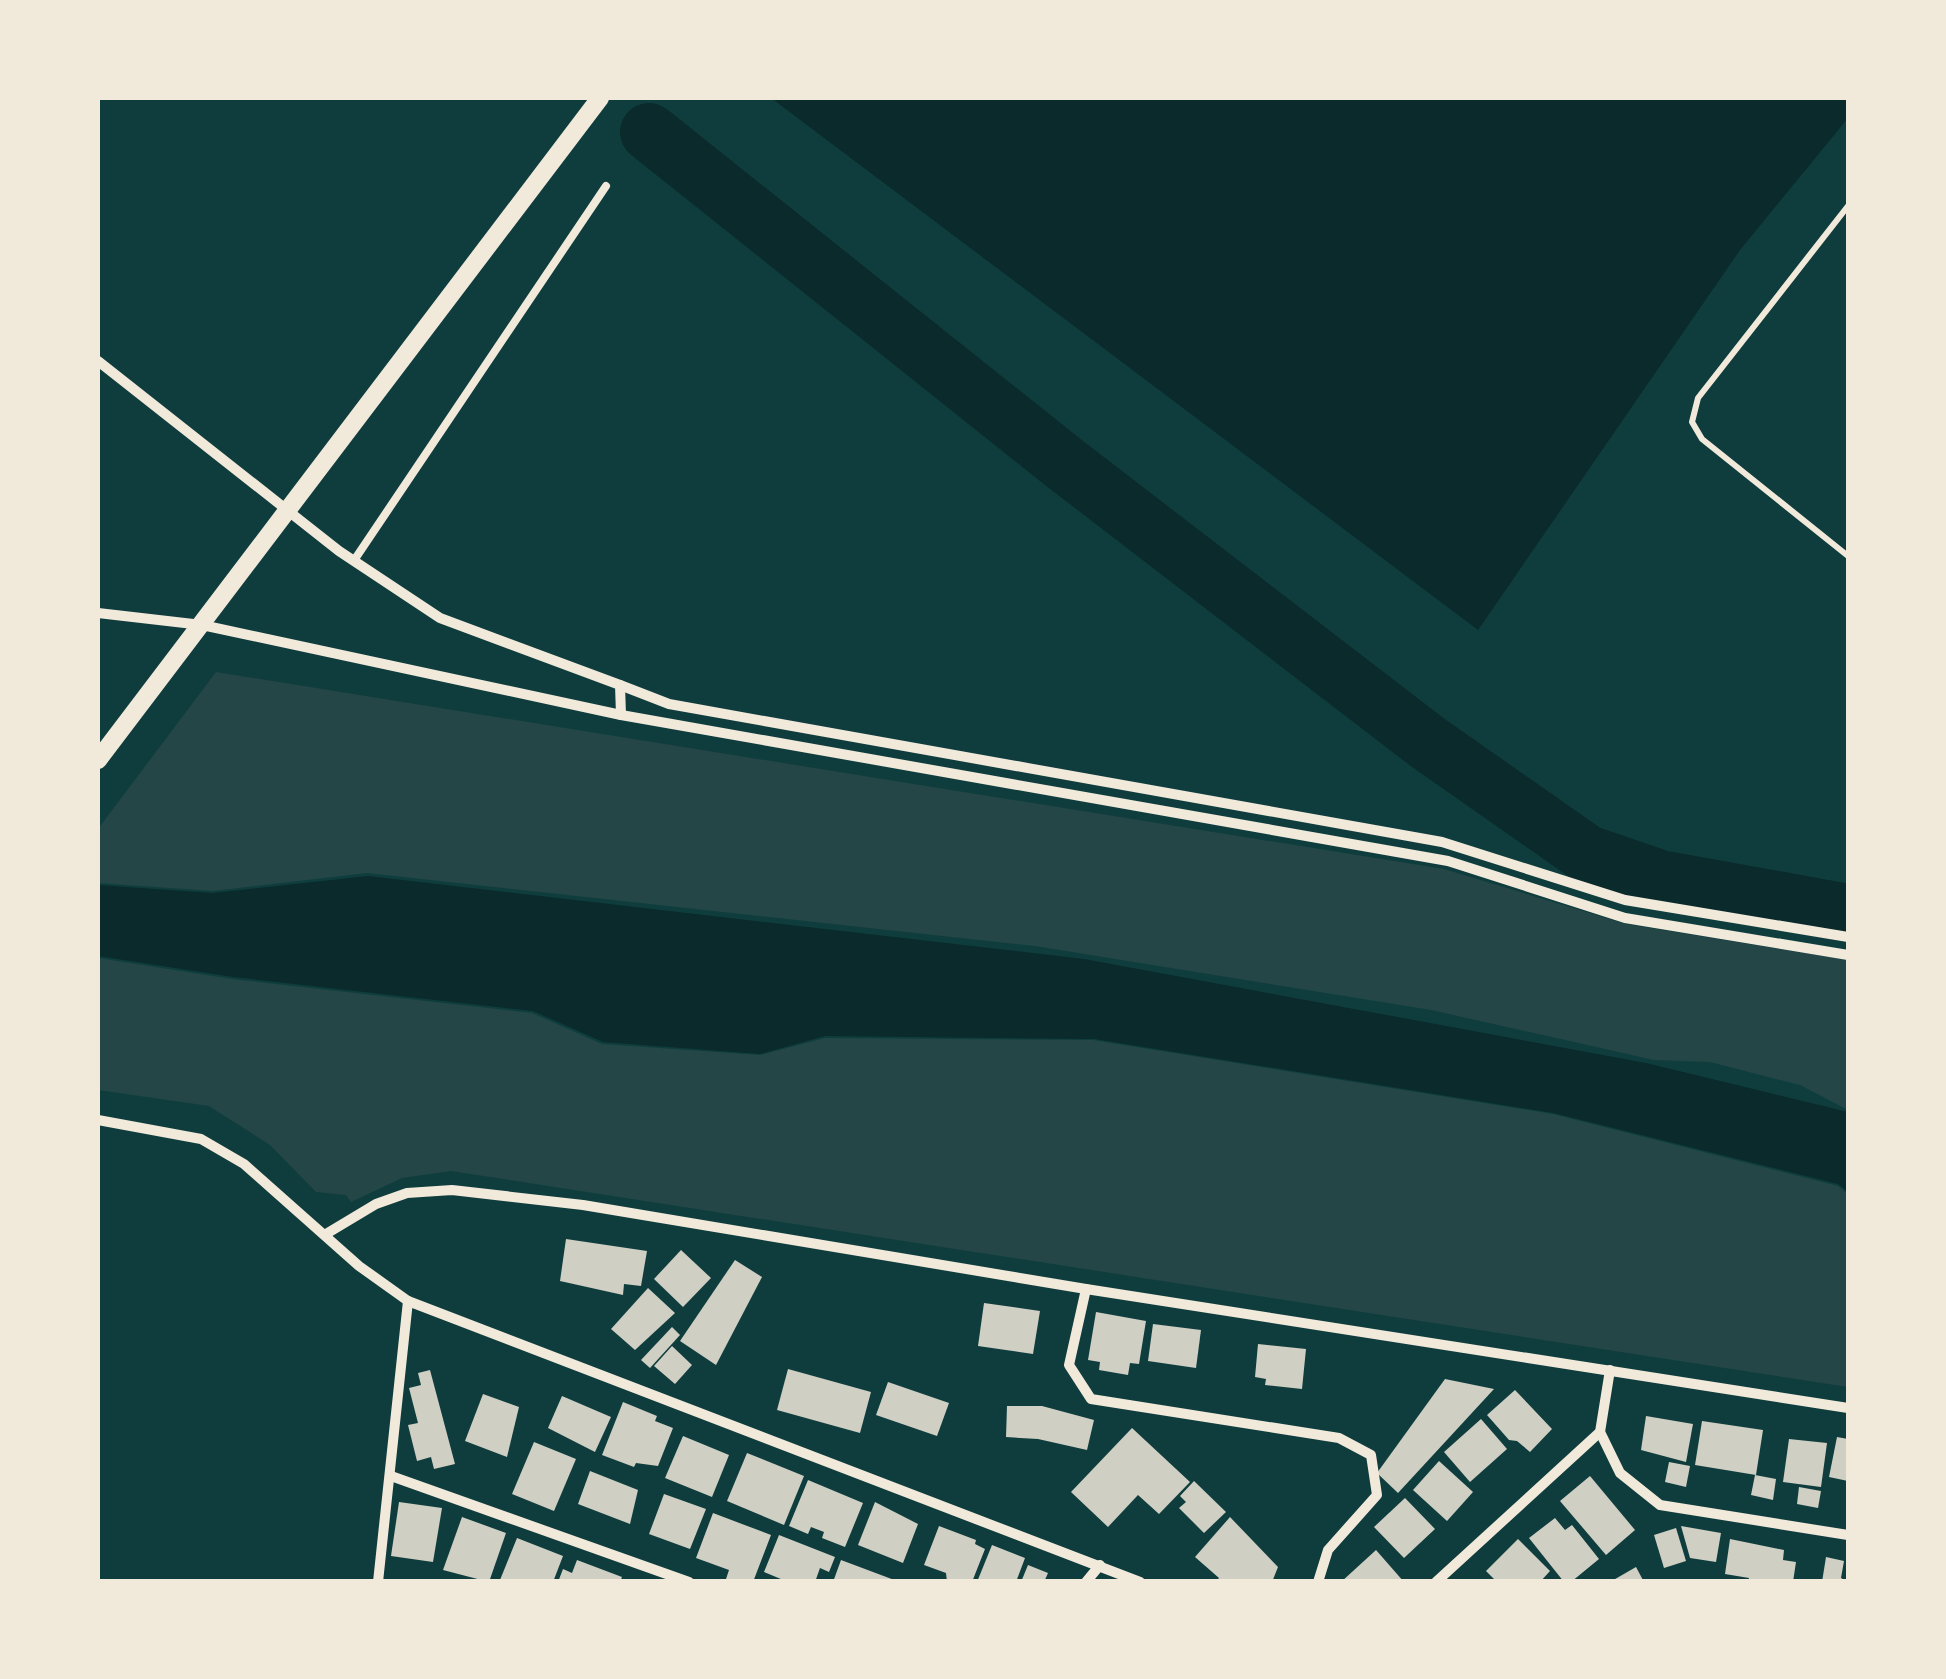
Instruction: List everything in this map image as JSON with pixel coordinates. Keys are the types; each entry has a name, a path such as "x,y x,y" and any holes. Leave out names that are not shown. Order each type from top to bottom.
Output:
{"street":[{"path":"98,760 600,98"},
{"path":"98,361 338,551 440,618 669,704 1442,842 1625,900 1848,936"},
{"path":"98,612 202,625 621,715 1448,861 1625,918 1848,955"},
{"path":"620,685 621,715"},
{"path":"1442,842 1448,861"},
{"path":"98,1120 201,1139 244,1164 408,1301 1140,1582"},
{"path":"326,1234 376,1204 407,1192 452,1190 582,1205 1086,1289 1848,1408"},
{"path":"1086,1289 1069,1365 1091,1400 1339,1438 1371,1455 1377,1495 1328,1550 1318,1582"},
{"path":"378,1582 408,1301"},
{"path":"1610,1370 1600,1432 1620,1473 1660,1505 1848,1535"},
{"path":"1436,1582 1600,1432"},
{"path":"392,1476 688,1582"},
{"path":"1086,1582 1100,1565"}],"lane":[{"path":"355,559 606,186"}],"path":[{"path":"1848,206 1698,398 1692,422 1702,439 1848,556"}],"shaded area":[{"path":"771,98 1848,98 1848,118 1740,250 1478,630"},
{"path":"216,672 1444,869 1626,924 1848,960 1848,1110 1800,1085 1710,1062 1654,1060 1431,1010 1035,946 367,873 213,891 98,883 98,829"},
{"path":"368,876 1084,959 1646,1063 1848,1112 1848,1192 1838,1184 1553,1113 1094,1039 825,1036 760,1054 603,1042 533,1011 233,977 98,956 98,885 213,893"},
{"path":"98,958 232,979 532,1013 602,1044 760,1055 825,1038 1093,1040 1553,1114 1838,1186 1848,1194 1848,1387 451,1171 402,1178 351,1202 346,1195 316,1192 270,1145 209,1106 98,1090"}],"building":[{"path":"566,1239 647,1251 641,1286 624,1284 623,1295 560,1281"},
{"path":"681,1250 711,1278 683,1307 654,1279"},
{"path":"735,1260 762,1277 716,1365 680,1341"},
{"path":"648,1288 675,1313 635,1350 611,1329"},
{"path":"984,1303 1040,1311 1033,1354 978,1346"},
{"path":"1096,1312 1146,1321 1139,1364 1130,1363 1128,1375 1099,1370 1100,1362 1088,1360"},
{"path":"1153,1324 1201,1330 1196,1368 1148,1361"},
{"path":"672,1327 680,1335 650,1368 641,1360"},
{"path":"1258,1344 1306,1349 1302,1389 1265,1385 1266,1379 1255,1377"},
{"path":"672,1346 692,1365 675,1384 654,1366"},
{"path":"788,1369 871,1392 860,1433 777,1410"},
{"path":"430,1370 455,1464 434,1469 431,1457 417,1461 408,1425 418,1423 409,1388 421,1385 418,1373"},
{"path":"1445,1379 1494,1389 1398,1493 1377,1473"},
{"path":"888,1382 949,1403 937,1436 876,1415"},
{"path":"1515,1390 1552,1429 1530,1452 1517,1441 1509,1440 1487,1415"},
{"path":"483,1394 519,1407 507,1457 465,1441"},
{"path":"562,1396 611,1417 595,1452 548,1428"},
{"path":"623,1402 657,1416 655,1421 673,1428 658,1466 636,1463 634,1467 602,1455"},
{"path":"1007,1406 1042,1406 1094,1420 1087,1450 1038,1439 1006,1437"},
{"path":"1646,1416 1693,1424 1686,1462 1641,1450"},
{"path":"1481,1419 1507,1449 1470,1482 1444,1452"},
{"path":"1702,1421 1763,1430 1756,1475 1695,1465"},
{"path":"1132,1428 1190,1482 1159,1514 1138,1495 1108,1527 1071,1492"},
{"path":"683,1436 729,1455 712,1497 665,1478"},
{"path":"1837,1437 1848,1439 1848,1481 1829,1477"},
{"path":"1789,1439 1827,1443 1821,1487 1783,1482"},
{"path":"534,1442 576,1459 554,1511 512,1494"},
{"path":"747,1453 804,1476 784,1525 727,1501"},
{"path":"1439,1461 1473,1492 1447,1521 1413,1490"},
{"path":"1669,1462 1690,1466 1686,1487 1665,1482"},
{"path":"590,1471 638,1490 630,1524 578,1504"},
{"path":"1755,1475 1776,1479 1773,1500 1751,1495"},
{"path":"1590,1476 1635,1530 1606,1555 1560,1501"},
{"path":"808,1480 863,1503 845,1547 822,1538 824,1532 811,1527 808,1534 789,1526"},
{"path":"1194,1481 1226,1512 1204,1533 1179,1508 1186,1502 1180,1496"},
{"path":"1799,1487 1821,1491 1818,1508 1797,1504"},
{"path":"664,1494 706,1509 690,1549 649,1534"},
{"path":"1405,1498 1435,1529 1404,1558 1374,1527"},
{"path":"399,1502 442,1508 433,1562 391,1556"},
{"path":"875,1502 918,1524 903,1563 858,1545"},
{"path":"713,1513 771,1535 753,1582 726,1579 729,1570 696,1558"},
{"path":"462,1517 506,1533 489,1582 443,1570"},
{"path":"1230,1517 1278,1567 1272,1582 1216,1582 1219,1578 1195,1557"},
{"path":"1555,1518 1565,1530 1572,1525 1599,1559 1571,1582 1564,1582 1529,1538"},
{"path":"939,1526 976,1540 975,1544 985,1549 972,1582 947,1582 946,1573 924,1565"},
{"path":"1681,1526 1721,1533 1716,1562 1690,1558"},
{"path":"1676,1528 1686,1561 1664,1568 1654,1535"},
{"path":"779,1535 835,1557 829,1572 820,1568 815,1582 788,1582 764,1572"},
{"path":"517,1538 563,1556 553,1582 500,1580"},
{"path":"1518,1539 1550,1571 1540,1582 1497,1582 1486,1571"},
{"path":"1730,1539 1784,1550 1783,1560 1796,1562 1793,1582 1748,1582 1749,1578 1725,1574"},
{"path":"992,1545 1025,1558 1016,1582 977,1582"},
{"path":"1376,1550 1404,1582 1341,1582"},
{"path":"1826,1557 1844,1561 1841,1578 1848,1582 1822,1582"},
{"path":"577,1560 622,1577 620,1582 558,1582 563,1569 572,1573"},
{"path":"841,1560 897,1581 897,1582 833,1582"},
{"path":"1028,1565 1048,1573 1044,1582 1021,1582"},
{"path":"1636,1567 1644,1582 1610,1582"}],"waterway":[{"path":"649,132 1064,463 1427,742 1587,854 1660,879 1848,913"}]}
